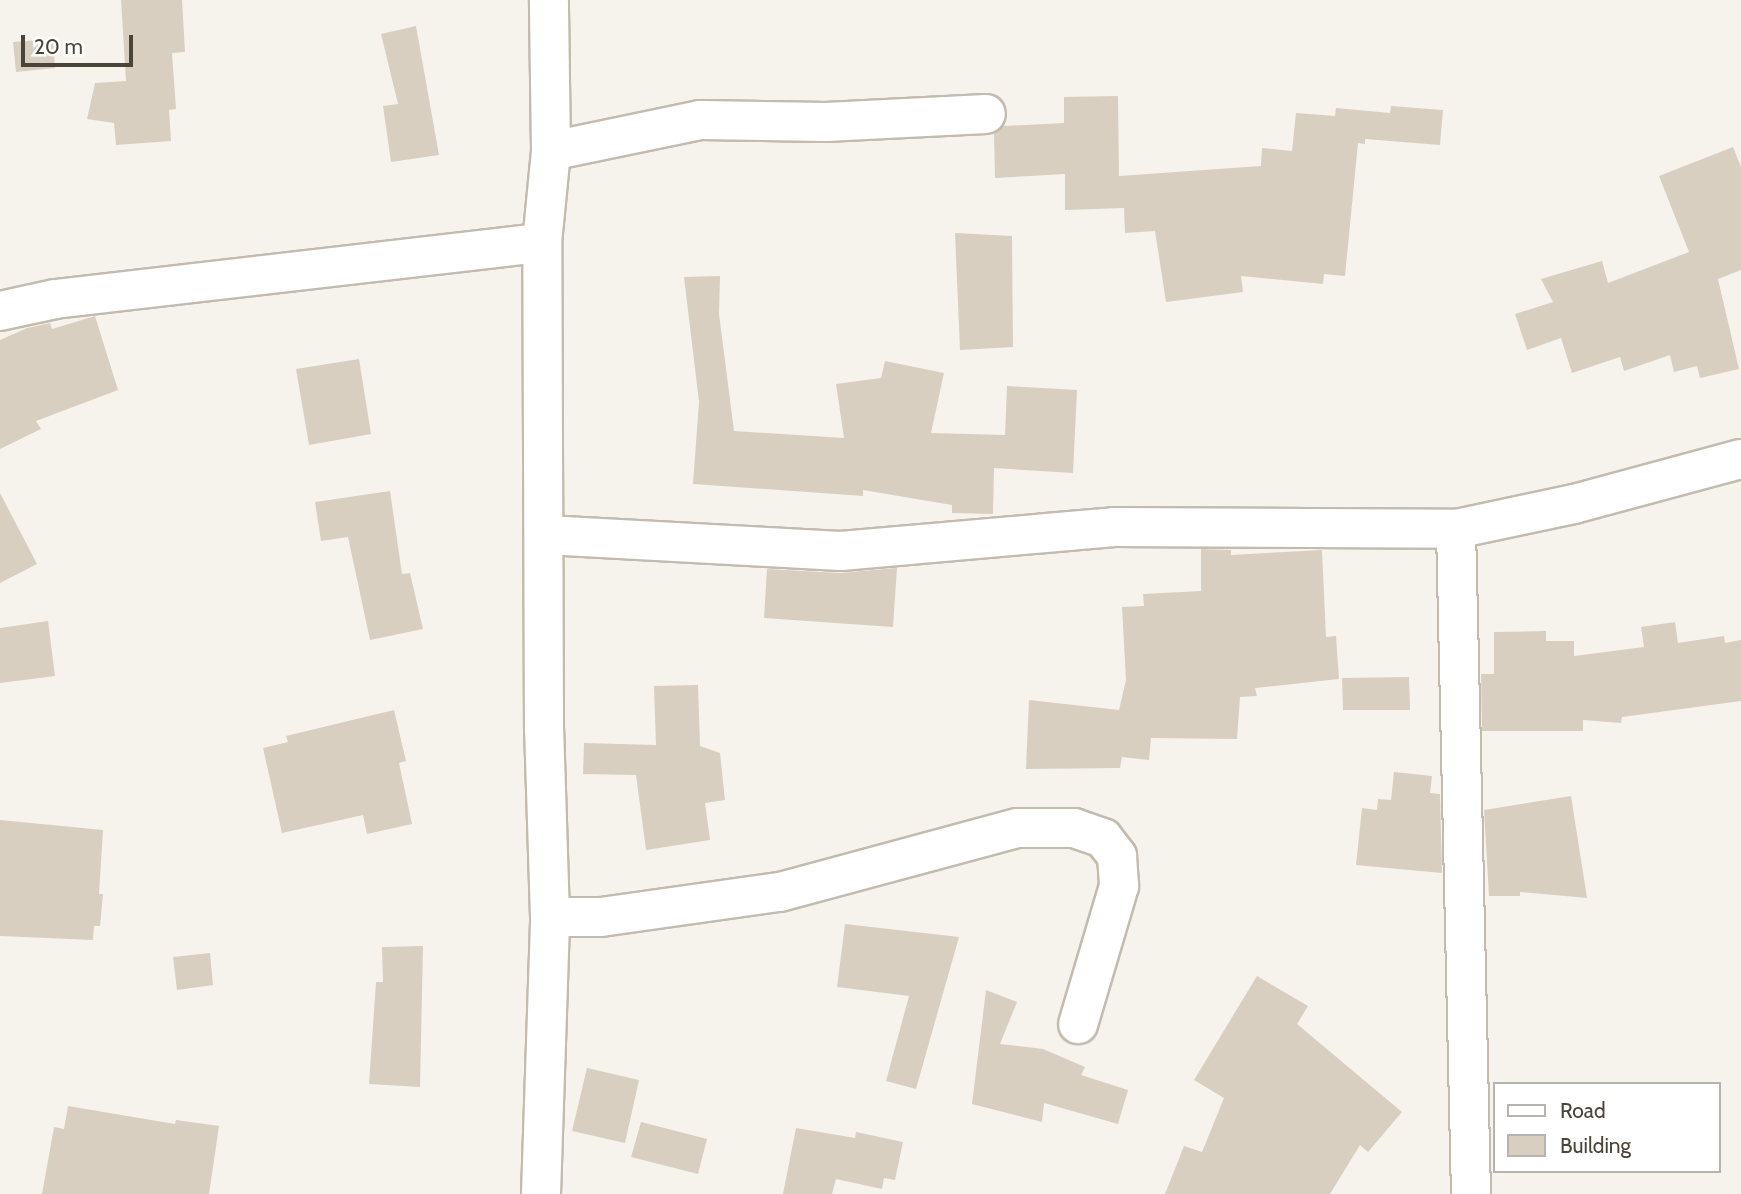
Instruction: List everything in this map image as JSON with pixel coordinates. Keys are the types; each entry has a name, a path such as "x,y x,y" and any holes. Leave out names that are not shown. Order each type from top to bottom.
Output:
{"street":[{"path":"541,1194 550,917 544,730 546,535 542,243 551,151 550,0"},
{"path":"551,151 701,120 826,122 986,114"},
{"path":"0,311 55,299 542,243"},
{"path":"546,535 841,551 1114,527 1456,528 1574,504 1741,459"},
{"path":"1456,528 1471,1194"},
{"path":"550,917 601,917 780,891 1018,828 1074,828 1103,838 1116,856 1119,886 1078,1024"}],"building":[{"path":"121,0 182,0 185,52 172,53 176,109 169,110 171,141 116,145 114,123 87,119 95,83 126,81"},
{"path":"416,26 439,155 391,162 383,106 398,104 381,34"},
{"path":"53,39 55,68 16,72 13,42"},
{"path":"1118,96 1119,176 1261,166 1262,148 1292,151 1296,113 1335,116 1336,108 1390,113 1391,106 1443,110 1440,145 1365,139 1365,144 1358,143 1345,276 1324,274 1323,284 1241,276 1243,292 1166,302 1155,231 1125,233 1124,208 1065,210 1065,174 995,178 994,134 1004,126 1064,123 1064,97"},
{"path":"1733,147 1741,167 1741,270 1718,279 1739,369 1700,378 1697,366 1674,372 1670,355 1624,371 1620,357 1572,373 1561,338 1527,350 1515,314 1553,302 1541,279 1602,261 1608,283 1689,252 1659,176"},
{"path":"955,233 1012,236 1013,347 960,350"},
{"path":"720,276 719,314 734,431 844,438 836,384 881,378 885,361 944,373 931,433 1005,435 1007,386 1077,390 1073,473 994,468 993,514 952,513 952,505 863,490 863,496 693,484 699,402 684,277"},
{"path":"95,316 118,390 36,421 41,429 0,449 0,340 27,328 50,323 52,329"},
{"path":"359,359 371,434 309,445 296,369"},
{"path":"390,491 402,574 410,573 423,629 370,640 348,537 321,541 315,502"},
{"path":"0,493 37,564 0,583"},
{"path":"1201,549 1231,550 1231,555 1322,550 1326,637 1336,636 1339,679 1255,688 1257,696 1240,697 1237,739 1151,738 1149,760 1122,757 1120,768 1026,769 1029,700 1119,710 1126,680 1122,607 1144,606 1143,594 1201,591"},
{"path":"897,568 893,627 764,618 767,569 840,573"},
{"path":"48,621 55,676 0,683 0,628"},
{"path":"1675,622 1678,643 1724,636 1725,643 1741,640 1741,701 1622,717 1621,723 1583,720 1583,731 1482,731 1481,674 1494,674 1494,632 1546,631 1546,641 1574,641 1574,656 1644,647 1641,627"},
{"path":"1409,677 1410,710 1343,710 1342,678"},
{"path":"698,685 700,746 720,753 725,800 705,803 710,840 646,850 636,775 583,774 584,743 656,745 654,686"},
{"path":"394,710 406,761 399,763 412,824 367,834 363,815 282,833 263,748 288,742 286,736"},
{"path":"1394,772 1432,776 1430,793 1440,794 1442,873 1356,865 1362,808 1377,810 1378,799 1391,800"},
{"path":"1571,796 1587,898 1520,892 1520,896 1489,896 1484,810"},
{"path":"0,820 103,830 99,894 103,894 100,926 94,926 93,940 0,936"},
{"path":"845,924 959,937 916,1089 886,1081 909,996 837,987"},
{"path":"423,946 420,1087 369,1084 376,982 383,982 382,947"},
{"path":"210,953 213,985 177,990 173,957"},
{"path":"1257,976 1308,1006 1297,1024 1402,1112 1368,1152 1360,1145 1330,1194 1165,1194 1184,1146 1202,1152 1224,1098 1194,1080"},
{"path":"986,990 1017,1002 1000,1044 1043,1049 1085,1067 1081,1075 1128,1090 1118,1124 1044,1103 1042,1122 972,1104"},
{"path":"587,1068 639,1080 625,1143 572,1131"},
{"path":"68,1106 175,1124 176,1120 219,1126 209,1194 42,1194 54,1127 64,1129"},
{"path":"641,1122 707,1139 698,1174 631,1157"},
{"path":"796,1128 855,1138 856,1132 903,1142 895,1180 884,1178 882,1189 836,1179 832,1194 783,1194"}]}
